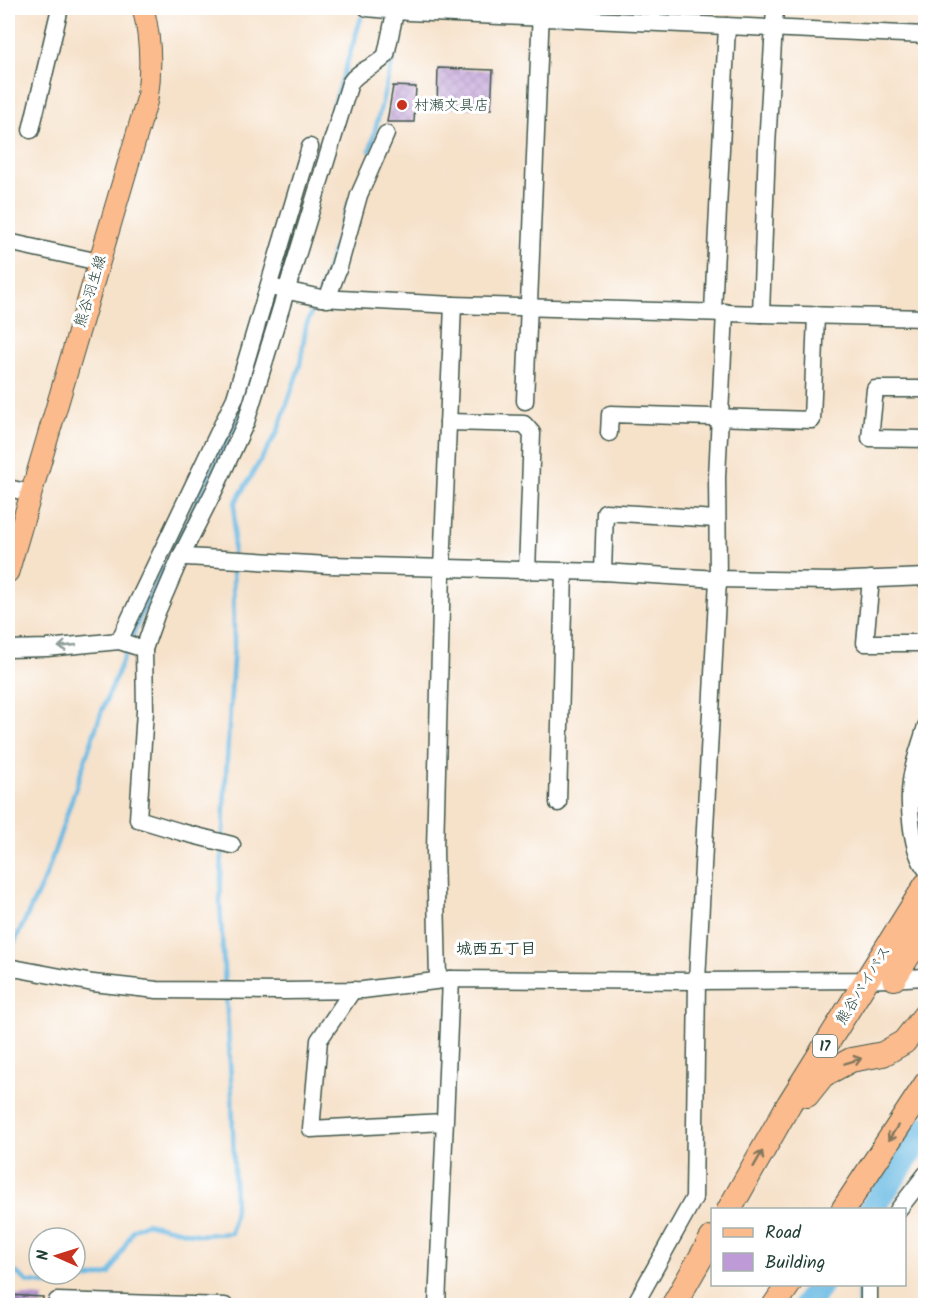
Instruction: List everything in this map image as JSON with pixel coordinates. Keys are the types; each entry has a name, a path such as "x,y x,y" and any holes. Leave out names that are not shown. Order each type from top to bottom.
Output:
{"highway":[{"name":"熊谷バイパス","path":"730,1208 789,1104 926,885"},
{"path":"894,978 926,928"},
{"name":"17","path":"789,1104 804,1099 823,1075 851,1060 883,1054 904,1042 926,1014"},
{"path":"844,1208 926,1084"},
{"path":"673,1305 711,1240"},
{"path":"774,1305 788,1286"}],"main road":[{"name":"熊谷羽生線","path":"8,572 147,100 151,74 151,47 143,8"}],"street":[{"path":"31,130 60,8"},
{"path":"367,8 400,11 541,13 727,26 926,35"},
{"path":"761,314 766,146 775,8"},
{"path":"232,845 138,819 144,711 131,644 235,398 277,289 350,83 357,73 383,59 386,55 400,11"},
{"path":"525,401 541,13"},
{"path":"634,1305 694,1198 697,981 718,579 716,519 720,418 719,312 727,26"},
{"path":"320,298 339,267 359,195 386,134"},
{"path":"8,649 131,644 157,612 182,554 246,422 310,147"},
{"path":"8,242 99,262"},
{"path":"277,289 320,298 453,305 926,318"},
{"path":"437,1305 444,1122 445,979 435,850 442,568 453,305"},
{"path":"609,433 610,414 812,420 816,315"},
{"path":"926,389 875,388 870,438 926,439"},
{"path":"448,422 524,424 532,433 527,571"},
{"path":"8,488 30,493"},
{"path":"603,572 605,512 716,519"},
{"path":"182,554 186,557 329,565 603,572 718,579 926,577"},
{"path":"558,803 564,572"},
{"path":"871,579 866,643 926,643"},
{"path":"923,859 911,824 911,781 926,726"},
{"path":"8,967 93,984 157,990 235,991 353,990 445,979 697,981 866,980 926,977"},
{"path":"353,990 319,1040 311,1129 444,1122"},
{"path":"899,1208 926,1174"},
{"path":"868,1305 869,1286"},
{"path":"56,1305 57,1301 225,1305"}],"building":[{"path":"438,68 493,70 491,109 437,107"},
{"path":"393,86 416,87 414,122 387,122"},
{"path":"8,1295 43,1297 42,1306 8,1306"}],"waterway":[{"path":"370,151 404,14"},
{"path":"278,285 361,18"},
{"path":"233,555 235,503 278,431 300,365 306,326 321,289 350,200"},
{"path":"248,382 276,293"},
{"path":"8,956 46,876 101,713 147,601 237,420 243,399"},
{"path":"225,987 220,902 234,643 233,564"},
{"path":"8,1266 28,1282 56,1285 110,1274 133,1230 146,1223 200,1235 231,1233 235,1209 226,995"},
{"path":"872,1208 926,1128"},
{"path":"806,1306 819,1286"},
{"path":"859,1286 859,1306"}],"place":[{"name":"村瀬文具店","path":"402,105"}],"district":[{"name":"城西五丁目","path":"496,948"}]}
